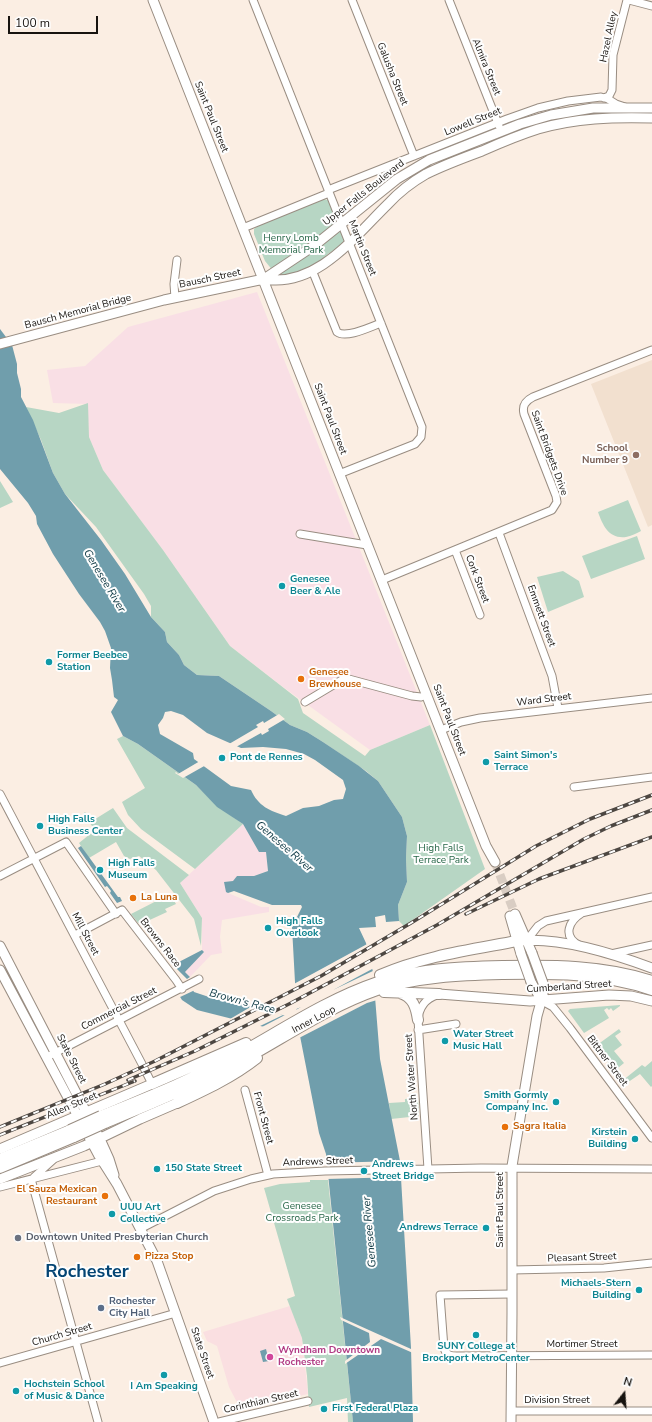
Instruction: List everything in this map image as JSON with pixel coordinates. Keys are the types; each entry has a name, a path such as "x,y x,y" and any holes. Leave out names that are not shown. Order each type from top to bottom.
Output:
{"highway":[{"path":"377,985 407,965 430,958 522,941"},
{"name":"Inner Loop","path":"0,1160 72,1133 212,1076 355,999 377,985 403,975 469,967 536,966 602,969 652,981"},
{"name":"Inner Loop","path":"103,1120 212,1068 361,984 377,985 437,977 538,973 607,978 652,990"},
{"path":"377,985 392,992 406,995 411,999 414,1004 418,1020"},
{"path":"392,992 439,994"},
{"path":"152,1084 229,1050 274,1033"},
{"path":"177,1103 217,1084 241,1070 285,1036"},
{"name":"Inner Loop","path":"0,1168 72,1133"}],"main road":[{"name":"Saint Paul Street","path":"153,0 493,864"},
{"name":"Upper Falls Boulevard","path":"264,279 307,251 392,182 434,158 530,121 561,113 593,108 652,108"},
{"path":"264,279 287,279 312,270 330,261 388,204 413,182 442,166 538,129 570,121 602,118 652,118"},
{"name":"Bausch Street","path":"161,301 264,279"},
{"name":"Bausch Memorial Bridge","path":"0,344 161,301"},
{"name":"Saint Paul Street","path":"511,1422 511,1168 535,1023 544,991 543,983 532,953 522,941 512,915"},
{"path":"522,941 551,940 581,946 652,968"},
{"name":"Saint Paul Street","path":"522,941 521,954 531,982 542,1001"},
{"name":"State Street","path":"0,946 56,1053 82,1114"},
{"name":"State Street","path":"0,970 47,1057 82,1114 96,1141 109,1159 117,1184"},
{"name":"Cumberland Street","path":"439,994 542,1001 609,994 631,996 652,1001"},
{"name":"Allen Street","path":"0,1149 152,1084"},
{"path":"0,1179 96,1141 140,1119 177,1103"},
{"name":"State Street","path":"96,1141 102,1161 117,1184 159,1266 214,1422"}],"street":[{"name":"Martin Street","path":"253,0 422,427 421,438 415,444 339,474"},
{"name":"Galusha Street","path":"352,0 414,156"},
{"name":"Almira Street","path":"449,0 505,141"},
{"path":"628,0 652,6"},
{"name":"Hazel Alley","path":"604,98 609,96 612,90 613,55 628,0"},
{"name":"Lowell Street","path":"244,228 414,156 497,123 546,106 575,100 604,98 622,106 629,107"},
{"path":"175,298 174,284 177,260"},
{"path":"312,270 337,332 347,335 381,323"},
{"name":"Saint Bridgets Drive","path":"382,580 550,512 557,502 556,496 524,414 523,408 525,402 533,397 652,350"},
{"name":"Emmett Street","path":"499,533 552,676 558,708"},
{"path":"300,534 367,545"},
{"name":"Cork Street","path":"456,550 480,615"},
{"path":"305,702 345,678 412,696 421,697 427,695"},
{"name":"Ward Street","path":"440,730 474,719 652,698"},
{"path":"574,787 652,777"},
{"name":"Mill Street","path":"0,794 152,1084"},
{"name":"Browns Race","path":"34,859 66,842 119,912 169,971 182,989"},
{"path":"0,876 34,859"},
{"path":"522,941 538,926 546,921 652,897"},
{"path":"581,946 571,940 569,931 573,921 586,911"},
{"path":"75,935 119,912"},
{"path":"610,954 652,945"},
{"name":"Commercial Street","path":"47,1057 192,984 199,979"},
{"name":"North Water Street","path":"428,1169 418,1020 423,1003 439,994"},
{"name":"Bittner Street","path":"542,1001 553,1007 570,1028 650,1136"},
{"path":"418,1030 456,1024"},
{"name":"Front Street","path":"245,1090 268,1175"},
{"path":"31,1179 59,1156"},
{"path":"0,1187 102,1161"},
{"name":"Andrews Street","path":"140,1229 214,1191 268,1175 325,1171 428,1169 652,1169"},
{"path":"31,1179 98,1422"},
{"name":"Pleasant Street","path":"512,1270 604,1268 652,1264"},
{"name":"Mortimer Street","path":"512,1294 440,1295 444,1348 448,1354 457,1356 652,1355"},
{"name":"Church Street","path":"0,1363 176,1313"},
{"name":"Corinthian Street","path":"219,1422 308,1401"},
{"name":"Division Street","path":"511,1411 652,1411"}],"shaded area":[{"path":"257,292 430,725 370,750 283,687 230,646 163,550 103,470 89,437 87,404 53,403 47,370 85,366 128,327"},
{"name":"School Number 9","path":"652,360 652,525 648,527 591,384"},
{"path":"243,824 259,852 266,852 268,871 254,876 237,876 234,881 225,882 228,893 261,907 269,907 269,912 222,920 220,937 222,953 211,955 190,977 185,972 204,952 202,950 202,918 180,883"},
{"path":"290,1306 302,1338 308,1394 241,1410 229,1387 217,1346 207,1341 203,1332"}],"green space":[{"name":"Henry Lomb Memorial Park","path":"323,199 328,200 344,240 343,242 312,268 298,273 278,277 265,261 254,234 254,229"},
{"name":"High Falls Terrace Park","path":"88,403 89,437 103,470 163,550 230,646 298,699 303,713 365,756 370,750 430,725 485,869 404,926 399,921 398,905 407,882 407,836 402,817 378,781 366,771 323,742 307,732 290,725 219,676 197,675 184,665 179,655 167,642 165,632 151,617 151,606 144,594 96,527 65,494 53,473 41,440 26,407 59,413"},
{"path":"0,481 13,502 0,508"},
{"path":"628,500 641,531 626,537 615,536 605,527 598,512"},
{"path":"637,536 645,559 591,579 582,556"},
{"path":"563,571 579,581 584,597 548,612 537,577"},
{"path":"123,736 138,744 196,785 217,806 243,824 195,869 141,829 128,815 122,802 145,788 117,739"},
{"path":"113,808 127,828 189,875 180,883 202,918 201,946 194,919 156,870 139,856 130,859 124,856 116,842 89,858 79,843 95,830 83,814 85,812 92,821"},
{"path":"170,894 176,904 165,909 167,912 141,924 140,922 138,923 131,914"},
{"path":"620,1005 613,1011 611,1008 609,1010 607,1008 604,1010 609,1018 584,1033 568,1011 570,1009"},
{"path":"619,1029 621,1032 615,1036 622,1045 614,1051 624,1063 618,1068 620,1073 617,1076 597,1045"},
{"path":"652,1061 651,1087 640,1074 624,1085 622,1081 642,1065 645,1067"},
{"path":"418,1098 419,1116 391,1119 389,1103 405,1102 405,1099"},
{"name":"Genesee Crossroads Park","path":"310,1180 328,1180 353,1422 348,1422 347,1398 309,1407 302,1338 287,1299 295,1296 264,1188 280,1184 310,1182"}],"water":[{"name":"Genesee River","path":"0,329 12,345 17,364 21,397 33,420 53,473 65,494 125,574 151,617 165,632 167,642 179,655 184,665 197,675 219,676 290,725 307,732 359,766 378,781 402,817 407,836 407,882 398,905 399,921 386,922 385,915 375,917 376,927 359,928 366,943 373,972 380,1059 400,1161 411,1348 413,1422 353,1422 326,1154 319,1133 300,1036 197,1010 182,1000 169,979 175,964 202,950 204,952 185,972 190,977 187,979 194,992 212,998 239,1003 297,1019 292,927 302,907 301,905 272,905 234,891 228,893 226,892 224,882 233,881 237,876 254,876 268,871 266,852 259,852 243,824 217,807 196,785 138,744 123,736 111,712 118,700 114,697 110,668 111,648 105,631 53,554 37,524 36,516 28,503 0,469","holes":["171,711 183,715 207,733 241,748 263,747 286,749 304,754 343,780 346,789 343,799 334,800 319,806 303,808 286,816 270,810 257,800 251,790 231,786 194,759 193,753 160,734 158,725 165,712"]},
{"path":"81,846 122,901 117,903 110,893 111,891 107,886 105,887 78,848"},
{"path":"266,1349 269,1361 263,1362 260,1351"}],"pier":[{"path":"279,714 285,719 268,729 269,731 262,735 261,733 236,747 229,744 258,727 256,725 263,721 264,723"},
{"path":"200,761 206,765 183,778 175,773 176,772 178,774"},
{"path":"369,943 374,968 333,990 375,970 377,1000 367,1003 299,1038 260,1028 287,1014 295,1017 294,1011 301,1007 294,1010 292,985"},
{"path":"173,965 187,979 189,979 195,990 178,998 167,979"},
{"path":"254,1005 283,1015 258,1027 230,1019"},
{"name":"Andrews Street Bridge","path":"399,1161 402,1177 326,1179 325,1163"},
{"path":"340,1317 411,1349 413,1348 413,1353 381,1339 345,1364 345,1361 370,1342 369,1333 341,1320"}],"tunnel":[{"path":"495,862 515,914"}],"railway":[{"path":"0,1127 105,1084 155,1061 321,976 411,923 536,846 590,819 652,795"},
{"path":"128,1080 195,1051 291,1003 437,925 584,839 611,826 652,810"},
{"path":"466,914 539,879 652,837"},
{"path":"0,1135 135,1081"}],"place":[{"name":"School Number 9","path":"636,455"},
{"name":"Genesee Beer & Ale","path":"282,586"},
{"name":"Former Beebee Station","path":"49,662"},
{"name":"Genesee Brewhouse","path":"301,679"},
{"name":"Pont de Rennes","path":"222,758"},
{"name":"Saint Simon's Terrace","path":"486,762"},
{"name":"High Falls Business Center","path":"40,826"},
{"name":"High Falls Museum","path":"100,870"},
{"name":"La Luna","path":"133,898"},
{"name":"High Falls Overlook","path":"268,928"},
{"name":"Water Street Music Hall","path":"445,1041"},
{"name":"Smith Gormly Company Inc.","path":"556,1102"},
{"name":"Sagra Italia","path":"505,1127"},
{"name":"Kirstein Building","path":"635,1139"},
{"name":"150 State Street","path":"157,1169"},
{"name":"Andrews Street Bridge","path":"364,1171"},
{"name":"El Sauza Mexican Restaurant","path":"105,1196"},
{"name":"UUU Art Collective","path":"112,1214"},
{"name":"Andrews Terrace","path":"486,1228"},
{"name":"Downtown United Presbyterian Church","path":"18,1238"},
{"name":"Pizza Stop","path":"137,1257"},
{"name":"Michaels-Stern Building","path":"639,1290"},
{"name":"Rochester City Hall","path":"101,1308"},
{"name":"SUNY College at Brockport MetroCenter","path":"476,1335"},
{"name":"Wyndham Downtown Rochester","path":"270,1357"},
{"name":"I Am Speaking","path":"164,1375"},
{"name":"Hochstein School of Music & Dance","path":"16,1391"},
{"name":"First Federal Plaza","path":"324,1409"}],"district":[{"name":"Rochester","path":"87,1273"}],"water label":[{"name":"Brown's Race","path":"242,1002"}]}
